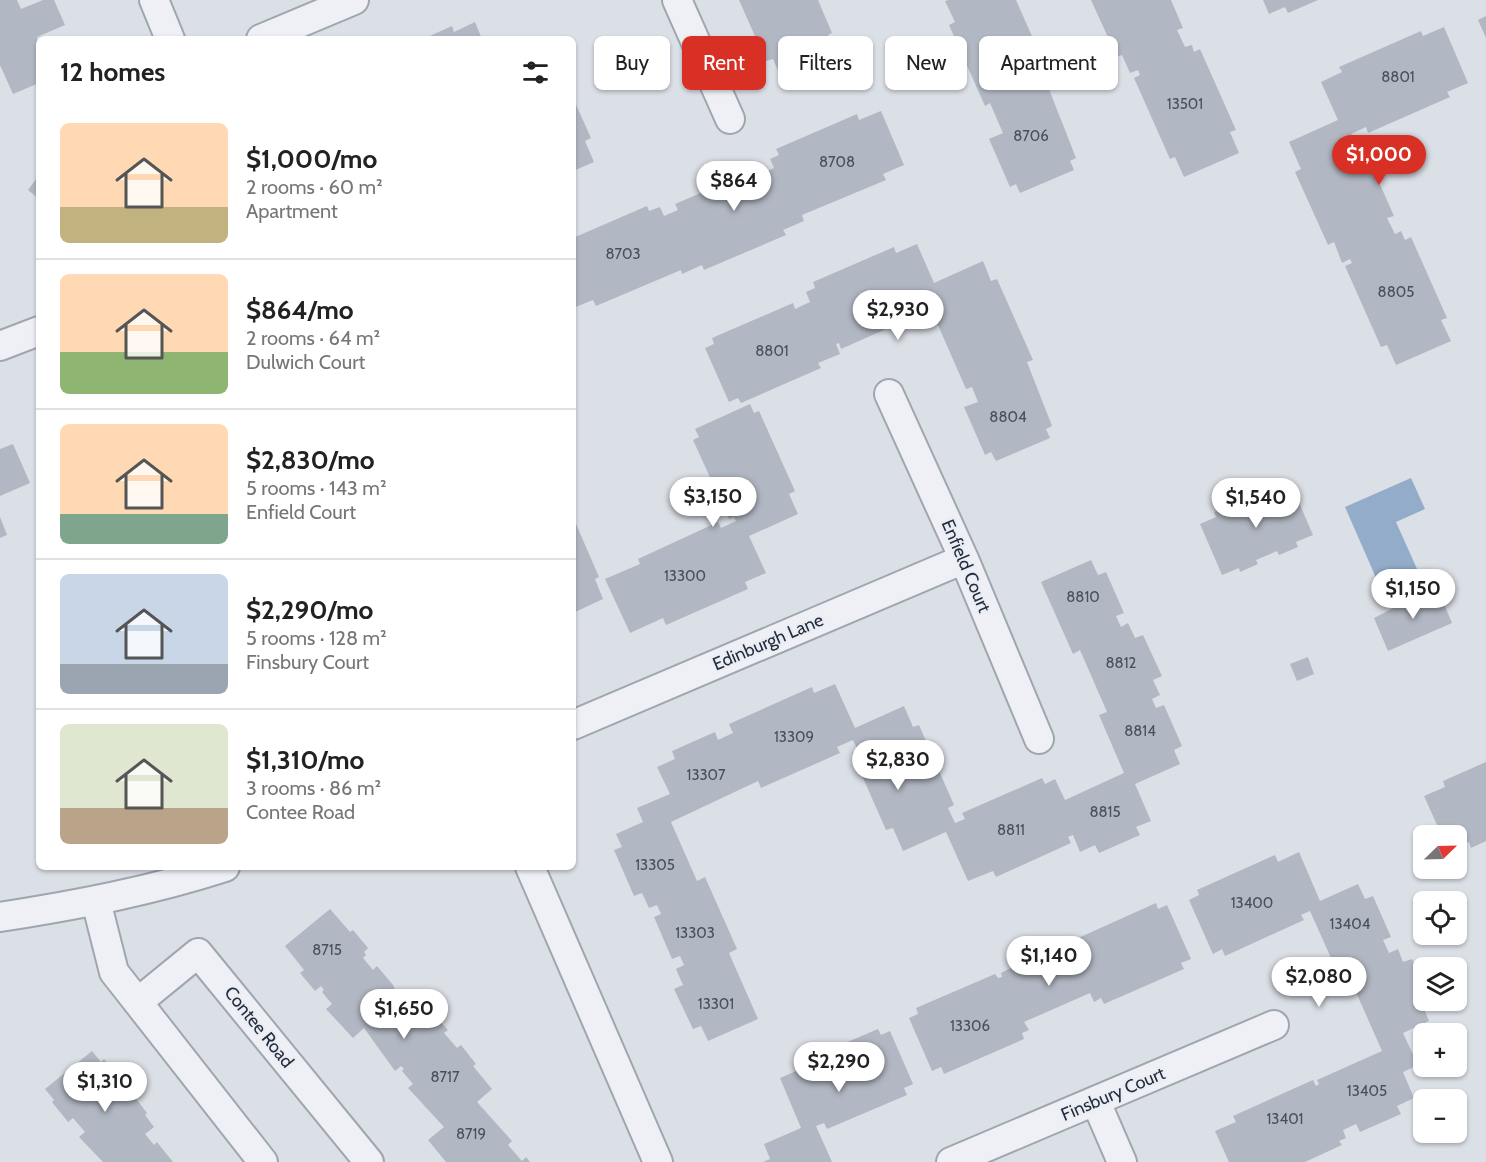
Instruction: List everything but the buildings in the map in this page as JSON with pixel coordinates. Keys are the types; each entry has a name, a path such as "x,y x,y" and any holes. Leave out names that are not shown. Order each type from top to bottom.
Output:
{"street":[{"path":"154,0 169,36"},
{"path":"268,36 354,0"},
{"path":"677,0 730,119"},
{"path":"0,346 36,332"},
{"name":"Enfield Court","path":"889,394 964,559 1039,739"},
{"name":"Edinburgh Lane","path":"576,724 964,559"},
{"path":"0,917 96,902 168,885 216,870"},
{"path":"531,870 658,1162"},
{"path":"96,902 114,972 263,1162"},
{"name":"Contee Road","path":"138,1002 198,952 369,1162"},
{"name":"Finsbury Court","path":"951,1162 1274,1024"},
{"path":"1096,1102 1122,1162"}],"water":[{"path":"1411,478 1425,509 1396,522 1422,580 1410,586 1413,591 1400,597 1397,591 1384,596 1345,507"}]}
